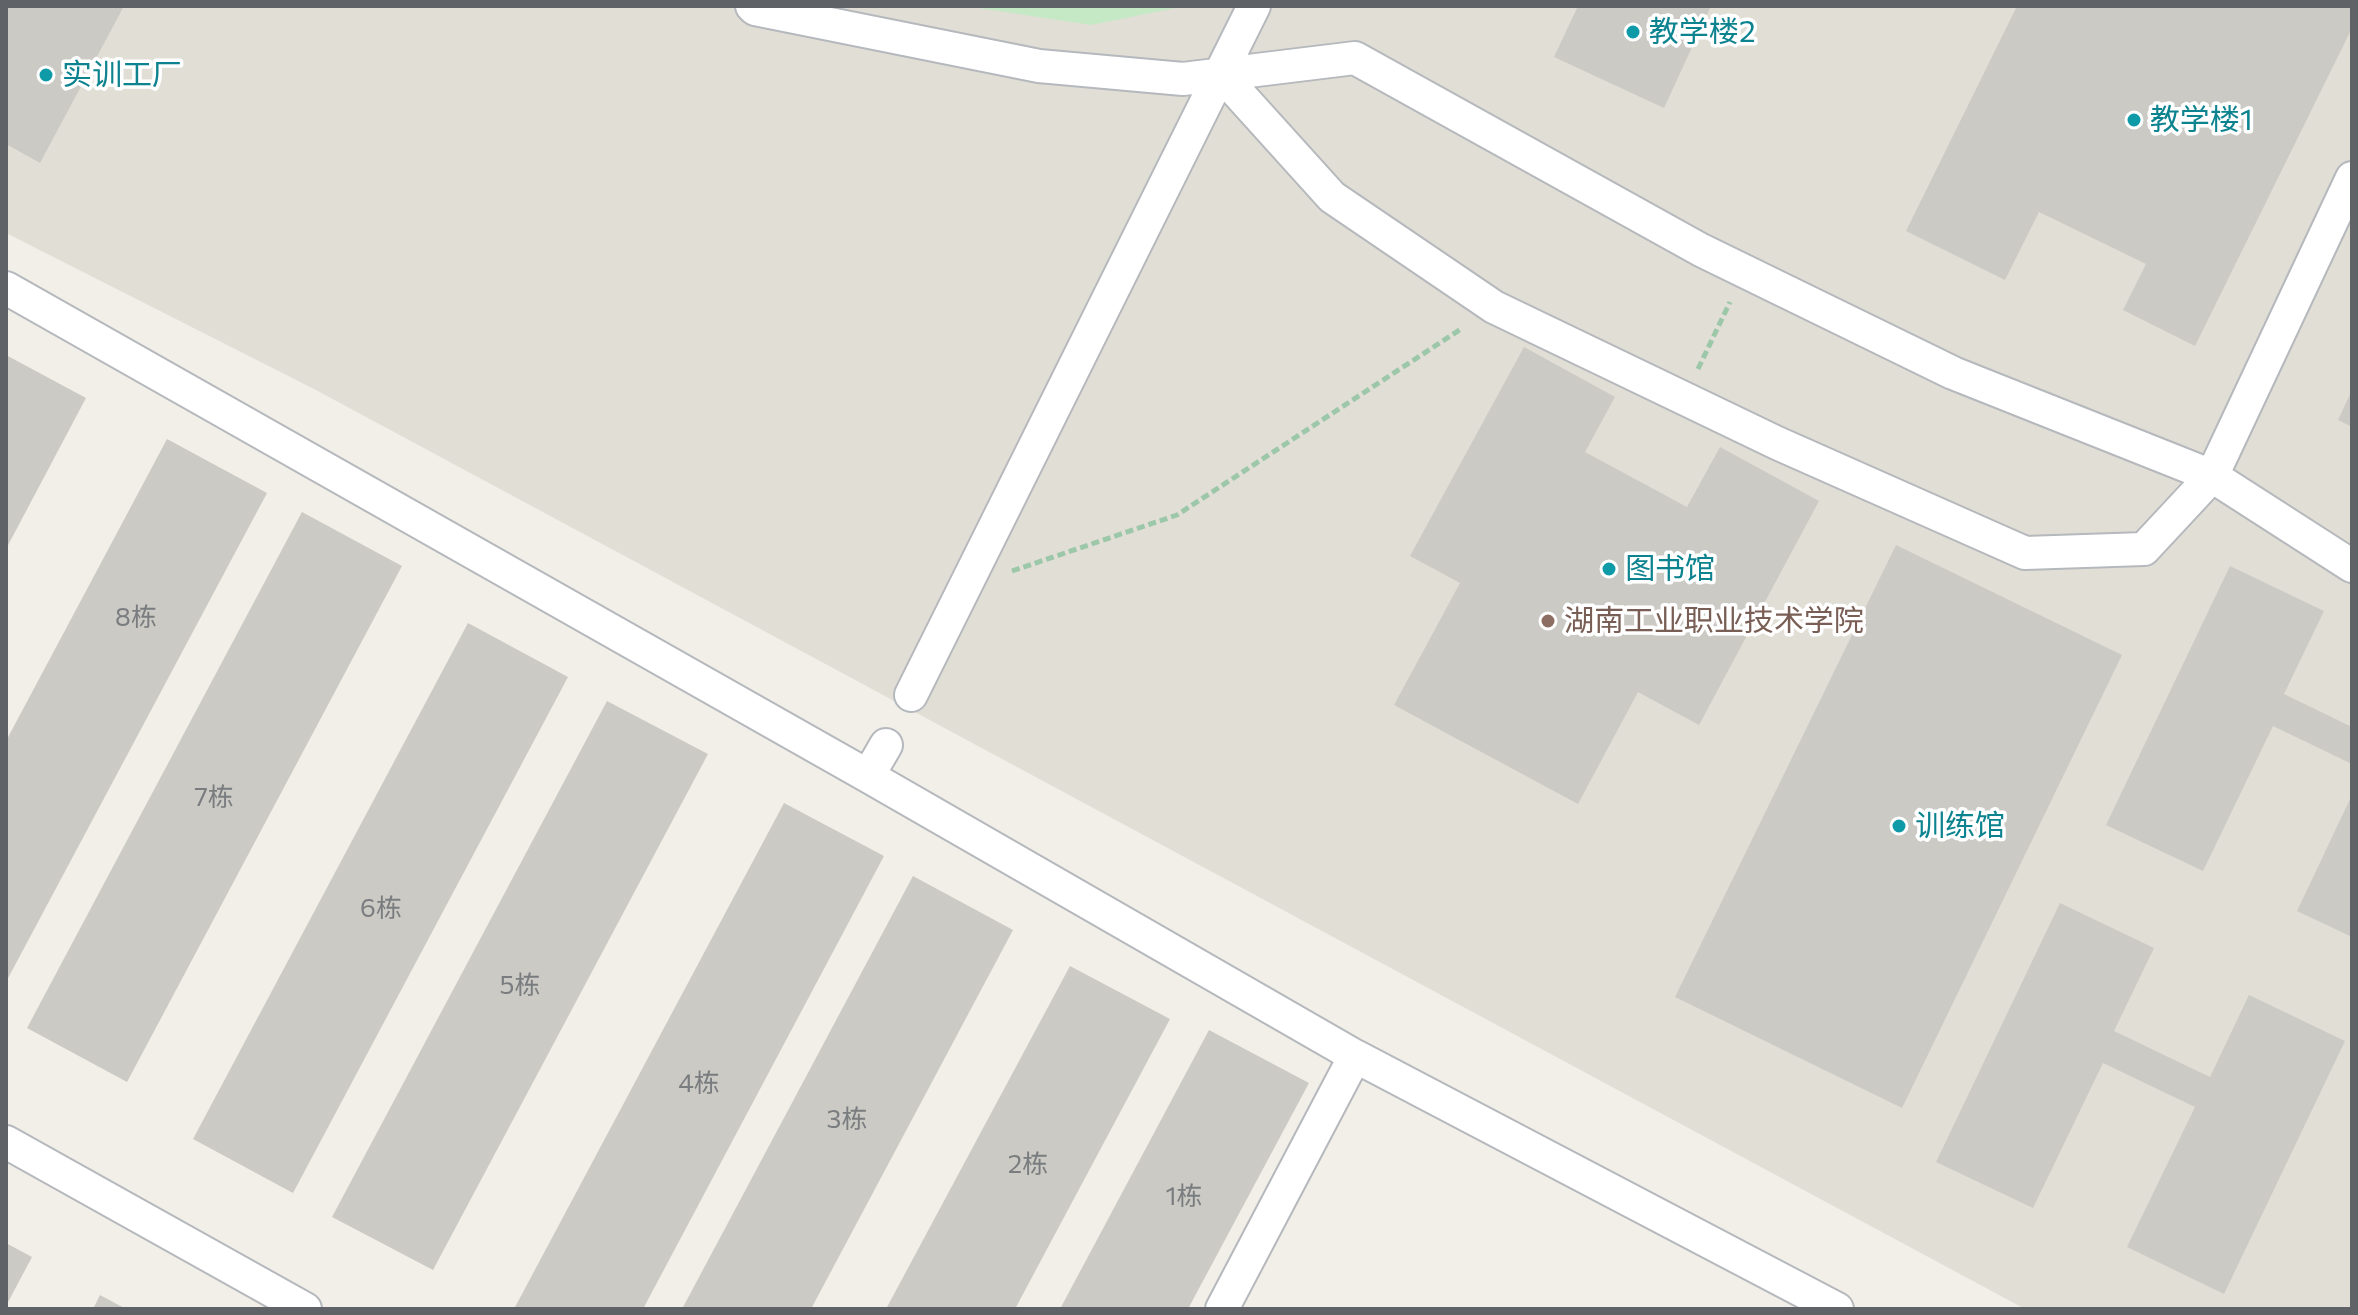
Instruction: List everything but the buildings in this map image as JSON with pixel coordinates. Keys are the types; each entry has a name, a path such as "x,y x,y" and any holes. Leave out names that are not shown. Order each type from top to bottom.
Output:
{"street":[{"path":"752,6 1039,66 1183,79 1355,58 1701,250 1953,373 2212,476 2352,566"},
{"path":"911,695 1254,6"},
{"path":"1220,73 1332,197 1494,307 1777,443 2025,553 2144,549 2212,476 2352,178"},
{"path":"6,288 1355,1056 1837,1309"},
{"path":"868,776 886,745"},
{"path":"1222,1309 1355,1056"},
{"path":"6,1142 305,1309"}],"path":[{"path":"1684,399 1745,271"},
{"path":"966,587 1177,515 1494,307"}],"shaded area":[{"name":"湖南工业职业技术学院","path":"6,6 2352,6 2352,1309 2025,1309 314,389 6,233"}],"green space":[{"path":"966,6 1185,6 1091,25"}],"place":[{"name":"教学楼2","path":"1633,32"},
{"name":"实训工厂","path":"46,75"},
{"name":"教学楼1","path":"2134,120"},
{"name":"图书馆","path":"1609,569"},
{"name":"湖南工业职业技术学院","path":"1548,621"},
{"name":"训练馆","path":"1899,826"}]}
